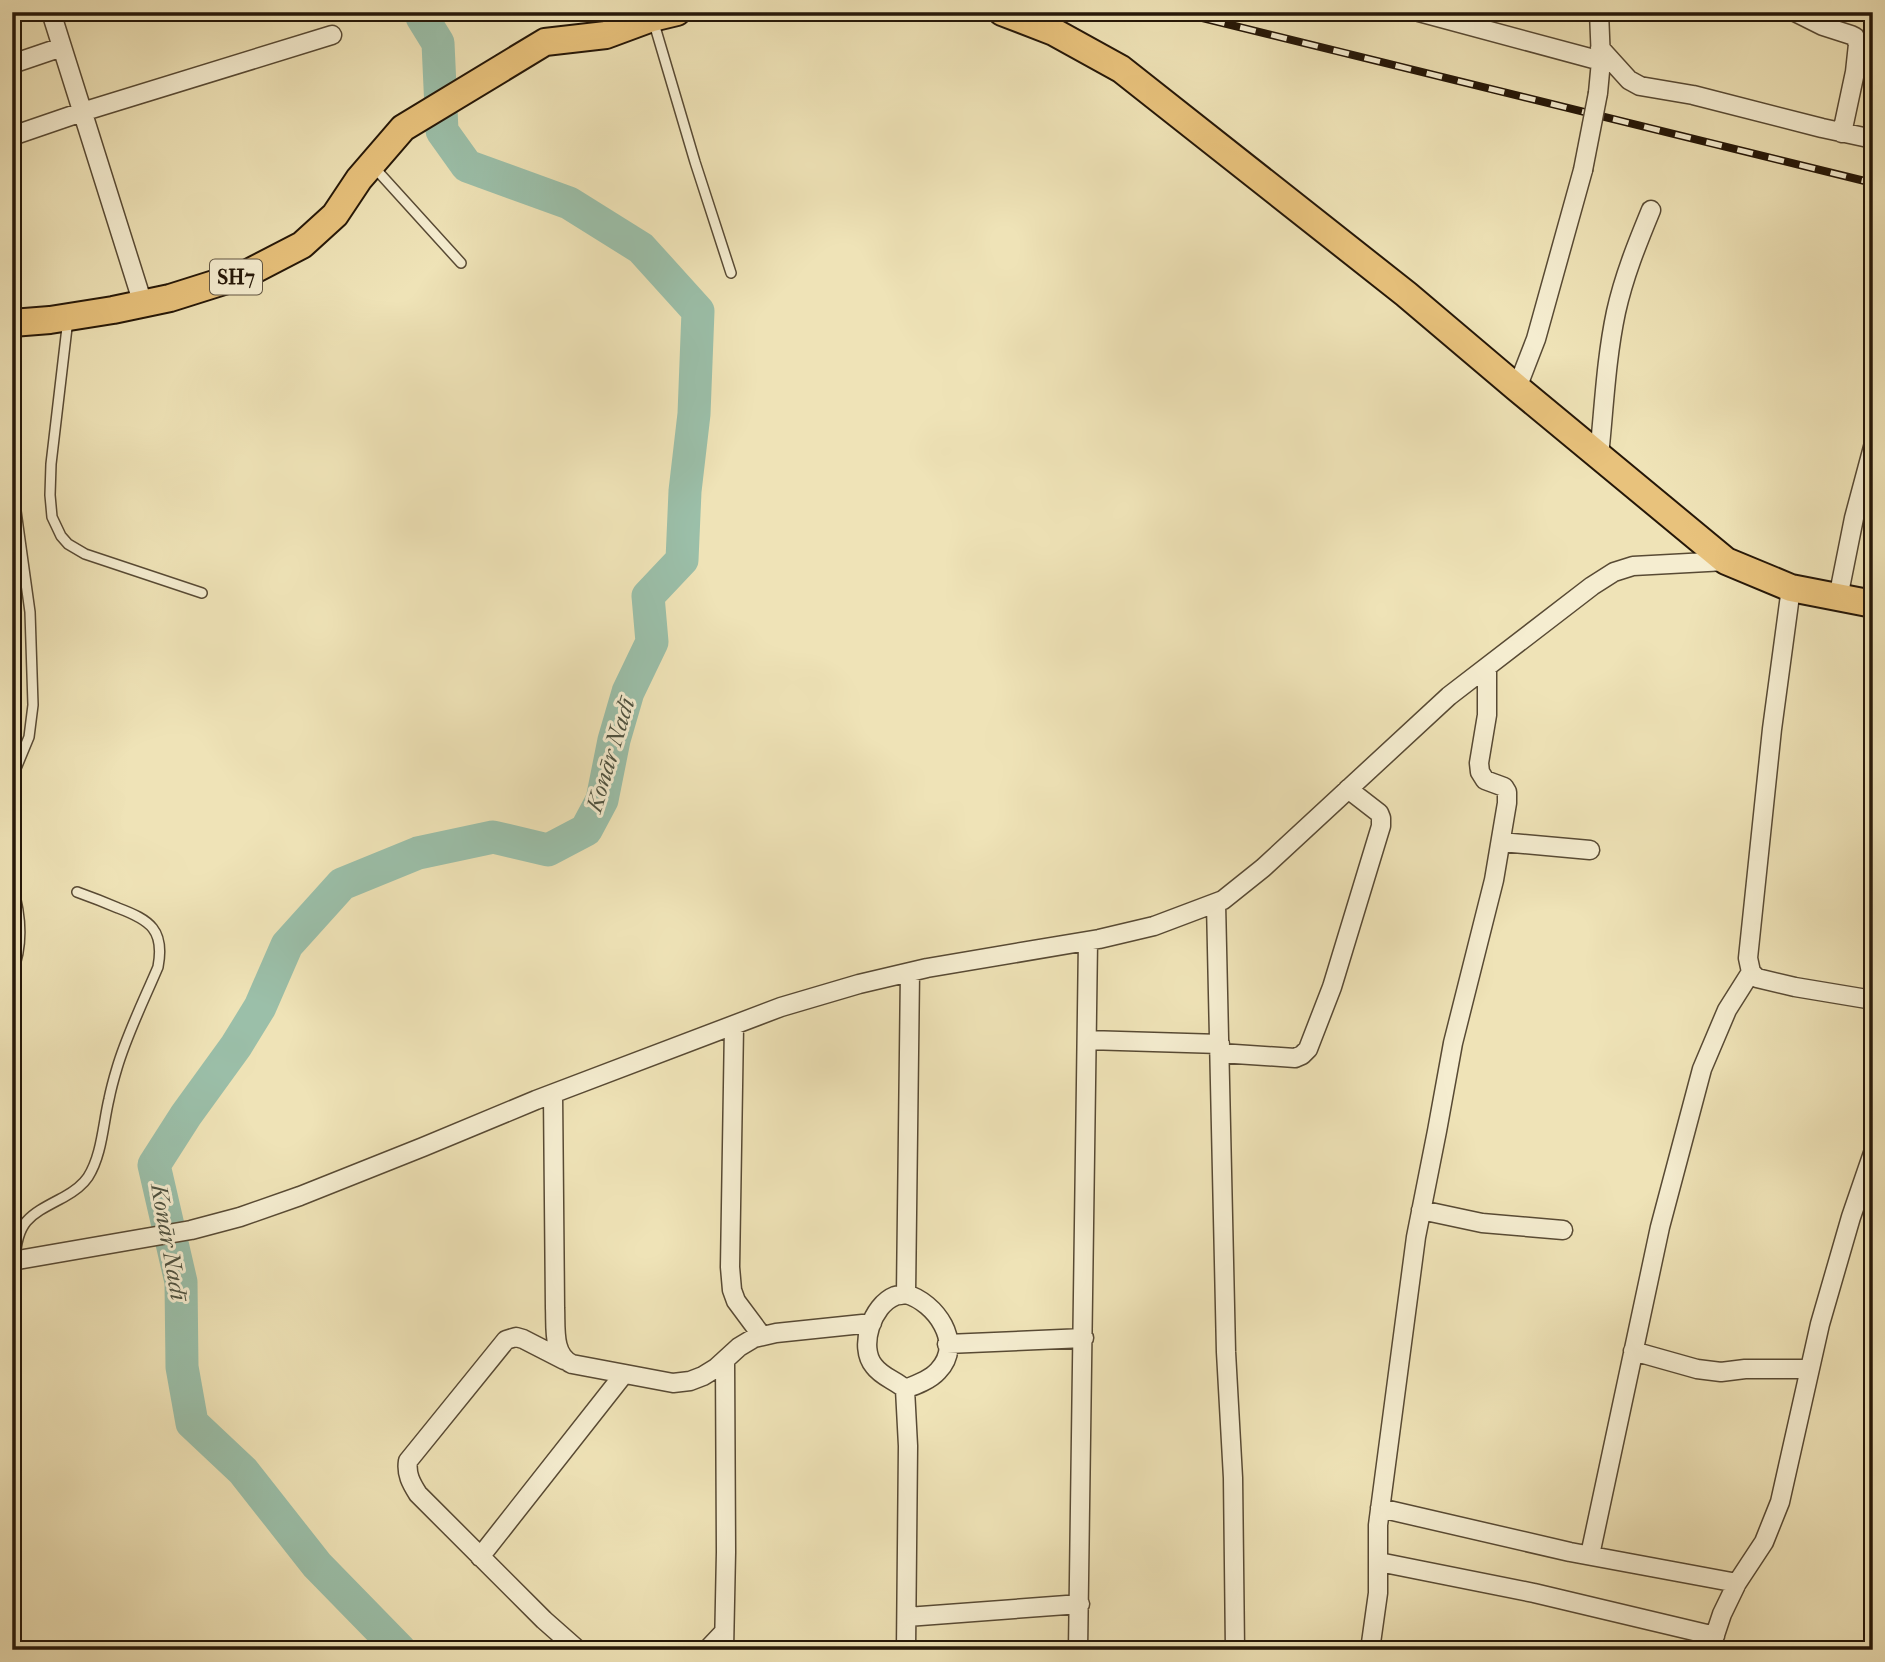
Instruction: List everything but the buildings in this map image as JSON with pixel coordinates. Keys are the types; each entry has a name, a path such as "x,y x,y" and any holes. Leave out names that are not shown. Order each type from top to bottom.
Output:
{"main road":[{"path":"1002,12 1054,32 1121,69 1406,294 1726,561 1791,588 1873,604"},
{"name":"SH7","path":"12,323 144,304 246,274 302,245 335,215 359,180 403,128 545,42 606,35 664,15"}],"street":[{"path":"51,12 144,304"},
{"path":"1419,12 1601,55 1629,80 1640,86 1693,95 1873,139"},
{"path":"1517,388 1536,339 1583,170 1598,93 1601,55 1599,12"},
{"path":"1795,12 1855,37 1858,44 1842,132"},
{"path":"12,136 332,36"},
{"path":"12,64 62,47"},
{"path":"1599,456 1609,351 1616,313 1629,262 1651,210"},
{"path":"1838,598 1854,518 1873,447"},
{"path":"14,1261 191,1230 240,1217 300,1196 553,1094 781,1007 910,972 1088,941 1154,926 1216,903 1262,868 1449,696 1592,586 1614,572 1633,566 1726,561"},
{"path":"1791,588 1780,659 1748,958 1751,972 1758,978 1873,1000"},
{"path":"1370,1650 1378,1594 1377,1525 1420,1210 1453,1043 1494,880 1507,803 1504,787 1485,780 1480,772 1487,715 1487,667"},
{"path":"1087,1040 1220,1049 1295,1058 1302,1055 1308,1049 1332,987 1381,826 1379,813 1348,789"},
{"path":"1501,842 1590,850"},
{"path":"1216,903 1226,1352 1233,1478 1235,1650"},
{"path":"1078,1650 1088,941"},
{"path":"906,1294 910,972"},
{"path":"1590,1555 1660,1227 1702,1069 1727,1010 1751,972"},
{"path":"734,1026 730,1267 732,1290 736,1301 762,1336"},
{"path":"553,1094 555,1308 557,1343 564,1360"},
{"path":"1378,1562 1534,1593 1712,1643 1737,1583 1764,1542 1780,1502 1820,1324 1873,1153"},
{"path":"1420,1210 1482,1223 1563,1230"},
{"path":"906,1294 918,1298 940,1317 946,1331 947,1345 945,1360 938,1371 905,1389 878,1371 869,1359 866,1348 867,1336 875,1315 894,1296 906,1294"},
{"path":"578,1650 544,1620 418,1494 406,1470 408,1461 506,1340 516,1337 523,1339 572,1364 673,1383 703,1376 754,1338 776,1333 872,1323"},
{"path":"947,1345 1084,1338"},
{"path":"1633,1351 1697,1369 1721,1372 1810,1368"},
{"path":"707,1650 724,1641 725,1360"},
{"path":"480,1557 624,1374"},
{"path":"905,1389 908,1446 906,1650"},
{"path":"1380,1508 1590,1555 1737,1583"},
{"path":"907,1617 1080,1604"}],"lane":[{"path":"664,15 695,162 731,273"},
{"path":"372,165 461,263"},
{"path":"68,317 51,464 50,495 52,517 61,536 68,544 85,554 202,593"},
{"path":"12,419 15,504 30,612 33,705 30,737 12,778"},
{"path":"12,885 19,908 21,933 12,973"},
{"path":"14,1261 21,1227 43,1208 84,1184 90,1174 119,1063 158,967 159,942 153,928 141,916 77,892"}],"waterway":[{"name":"Konār Nadī","path":"400,1650 317,1565 243,1471 192,1423 182,1367 181,1282 154,1165 260,1007 287,945 342,884 418,853 493,837 548,850 586,830 602,800 614,740 628,692 652,642 648,596 682,560 685,491 694,414 698,311 641,248 569,203 467,166 442,131 438,43 421,12"}],"railway":[{"path":"1178,12 1873,183"}]}
